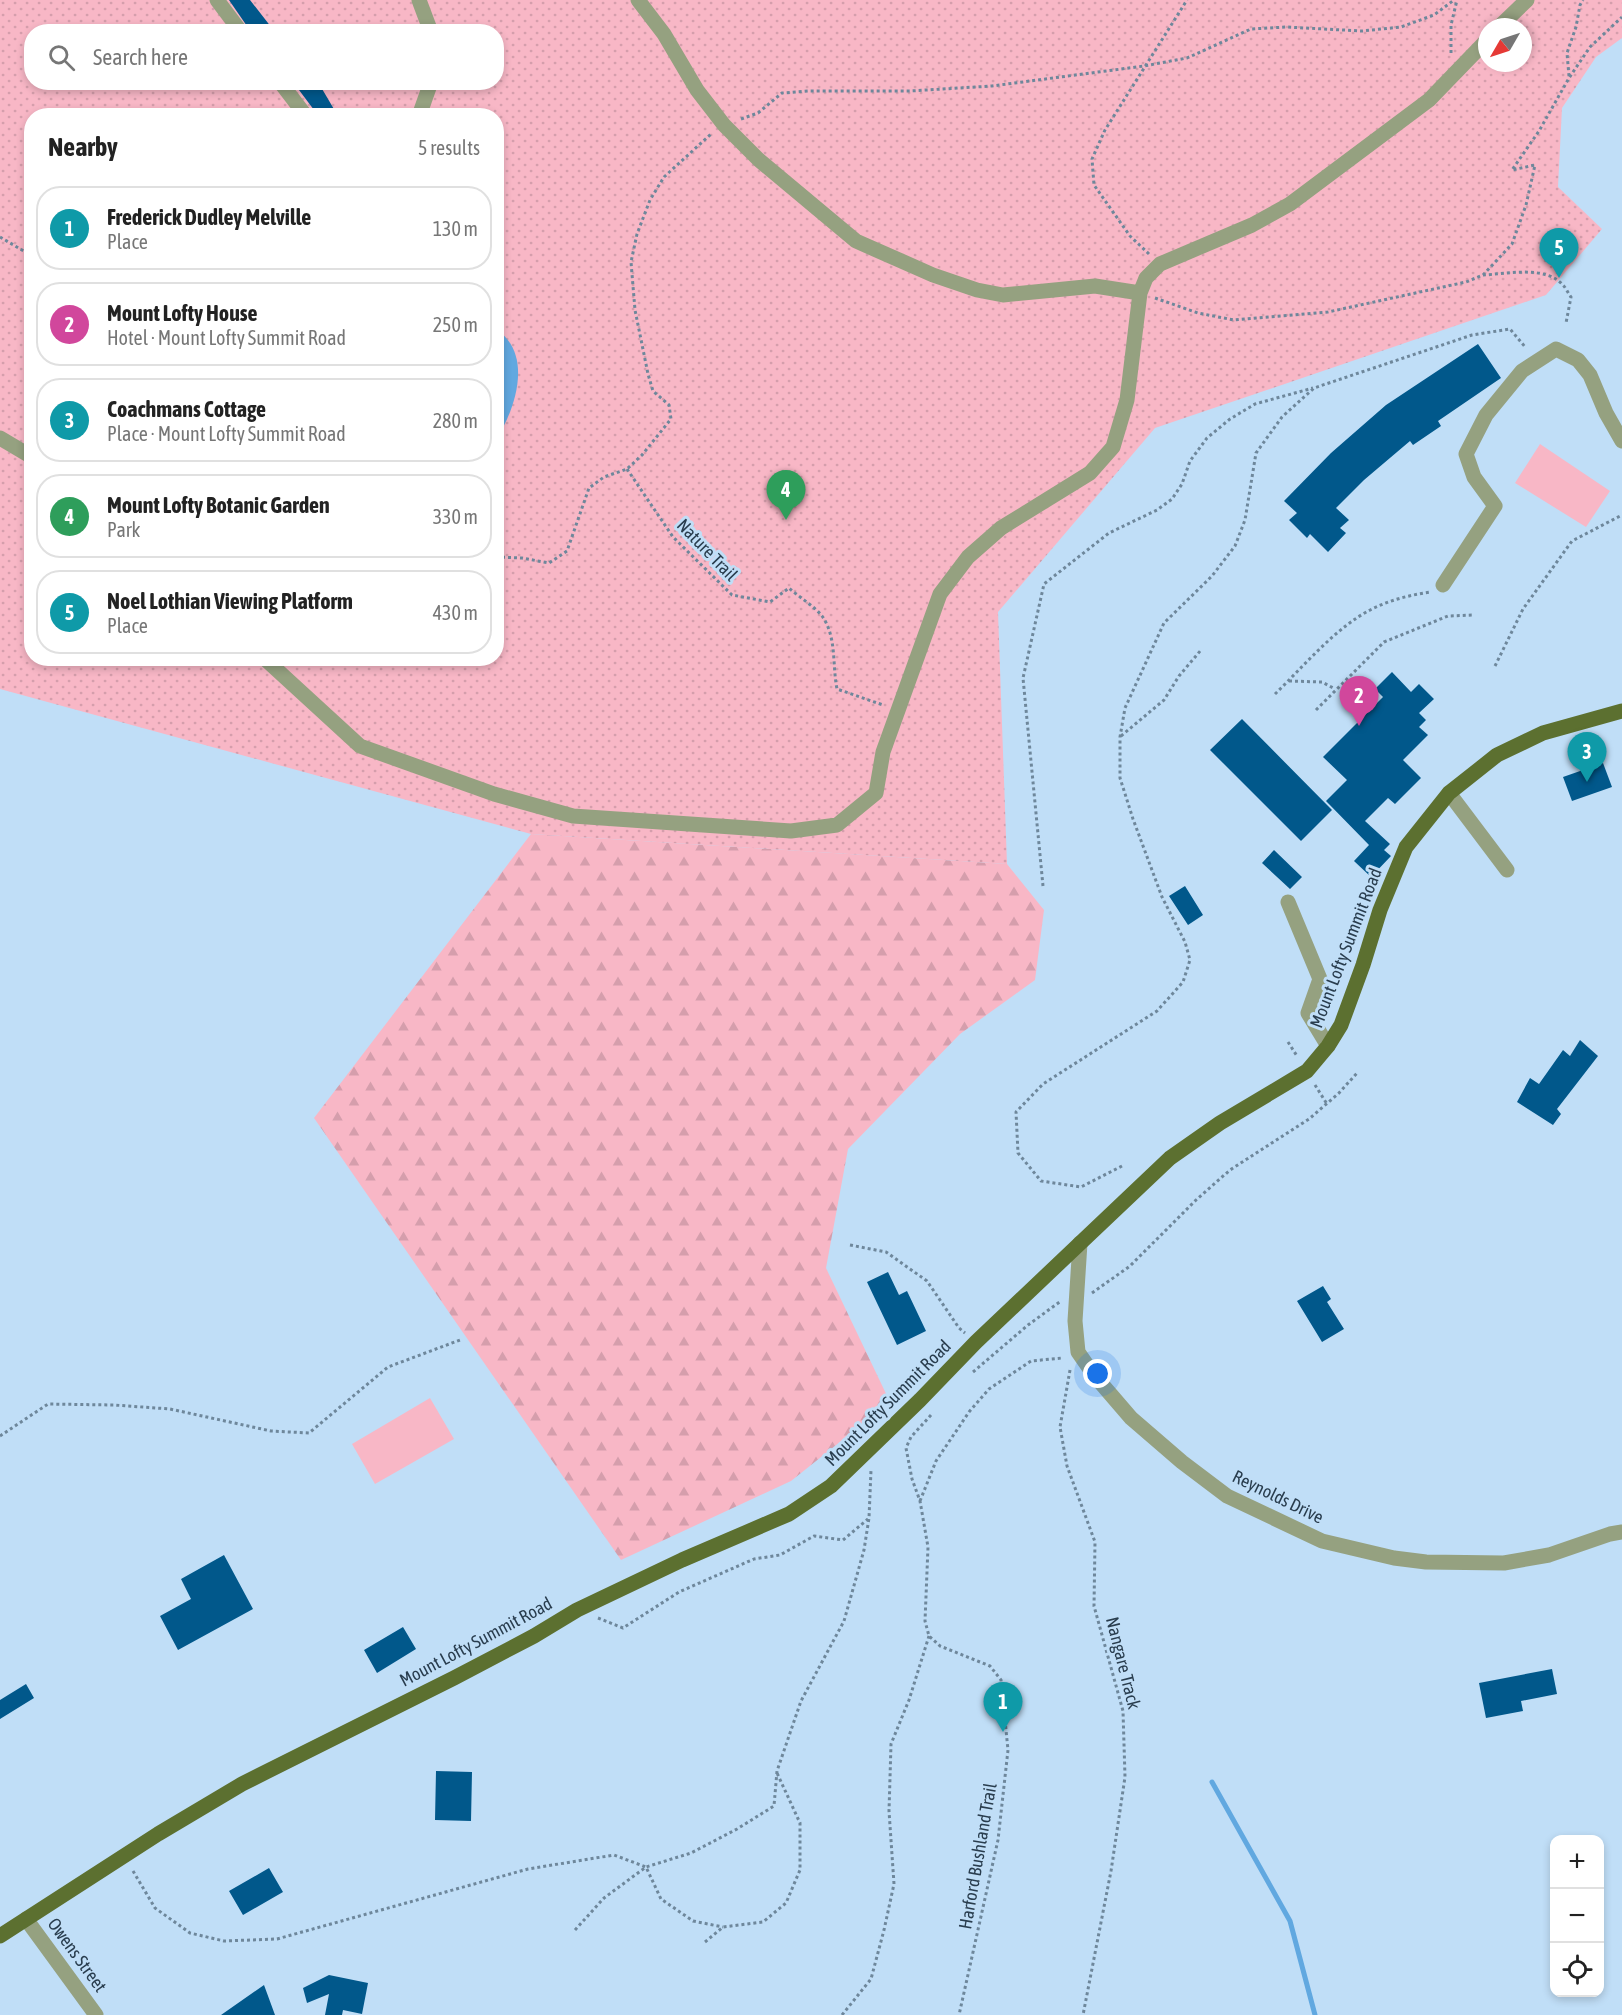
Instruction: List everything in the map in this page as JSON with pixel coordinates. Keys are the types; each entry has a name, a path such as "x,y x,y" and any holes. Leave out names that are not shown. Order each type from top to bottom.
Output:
{"main road":[{"name":"Mount Lofty Summit Road","path":"0,1935 242,1784 454,1678 534,1636 577,1610 682,1560 789,1514 831,1486 976,1342 1170,1158 1220,1123 1307,1071 1328,1046 1341,1025 1380,910 1406,847 1449,793 1497,755 1543,733 1622,711"}],"street":[{"path":"217,0 235,24"},
{"path":"419,0 428,24"},
{"path":"638,0 664,34 697,90 724,125 759,160 856,241 933,275 977,290 1003,295 1095,286 1140,293"},
{"path":"1508,18 1527,0"},
{"path":"273,666 360,746 505,797 573,816 791,831 837,825 876,793 884,752 940,594 968,557 1001,528 1090,473 1113,447 1127,400 1140,293 1146,278 1160,264 1252,225 1290,204 1429,100 1478,49"},
{"path":"286,90 300,108"},
{"path":"422,108 428,90"},
{"path":"1441,588 1495,506 1474,477 1466,454 1486,415 1522,371 1556,349 1578,360 1590,375 1606,413 1622,441"},
{"path":"0,438 24,452"},
{"path":"1449,793 1507,870"},
{"path":"1288,902 1320,979 1308,1013 1328,1046"},
{"name":"Reynolds Drive","path":"1080,1243 1075,1332 1078,1352 1094,1375 1131,1418 1182,1462 1227,1496 1322,1541 1394,1558 1426,1562 1504,1563 1548,1555 1622,1532"},
{"name":"Owens Street","path":"26,1919 96,2015"}],"path":[{"path":"1160,264 1130,236 1094,185 1092,159 1104,130 1187,0"},
{"path":"504,557 522,558 549,564 567,551 588,488 604,477 627,469 642,455 671,419 669,405 653,391 635,310 632,262 637,234 650,200 664,177 704,139 724,125 758,113 782,93 910,92 992,87 1144,66 1187,58 1251,29 1286,27 1362,31 1401,27 1434,15 1455,0"},
{"path":"1452,76 1451,25 1455,0"},
{"path":"1569,78 1567,53 1583,0"},
{"path":"1483,275 1512,244 1526,205 1535,165 1512,170 1539,131 1569,78 1590,47 1622,17"},
{"path":"0,237 24,251"},
{"path":"1140,293 1198,313 1234,320 1328,312 1466,282 1483,275 1545,274 1562,283 1571,297 1566,323"},
{"path":"1043,886 1023,678 1044,584 1109,533 1157,510 1172,499 1182,484 1190,461 1207,438 1230,419 1255,404 1314,388 1472,335 1510,330 1537,361"},
{"path":"1122,1166 1081,1187 1041,1181 1018,1153 1016,1112 1043,1084 1157,1011 1183,982 1190,960 1185,942 1162,897 1120,778 1120,737 1125,708 1164,623 1212,576 1235,546 1245,520 1256,453 1282,417 1314,388"},
{"name":"Nature Trail","path":"627,469 673,537 732,596 770,602 789,588 821,615 832,638 837,689 898,711"},
{"path":"1495,666 1523,609 1572,540 1622,515"},
{"path":"1275,694 1347,624 1372,608 1441,588"},
{"path":"1316,710 1384,642 1448,616 1473,615"},
{"path":"1120,737 1164,700 1179,676 1201,650"},
{"path":"1288,681 1322,682 1335,689"},
{"path":"1288,1042 1295,1053"},
{"path":"965,1379 1057,1302 1066,1299 1077,1304 1130,1266 1196,1200 1230,1170 1309,1119 1357,1072"},
{"path":"850,1245 886,1252 927,1281 959,1328 976,1342"},
{"path":"0,1436 48,1404 170,1409 271,1431 309,1432 388,1367 460,1340"},
{"path":"920,1502 936,1461 969,1412 989,1389 1031,1361 1072,1356"},
{"name":"Nangare Track","path":"1070,1368 1060,1427 1067,1466 1095,1542 1094,1606 1123,1710 1125,1777 1111,1871 1083,2015"},
{"path":"842,2015 871,1979 894,1884 889,1811 891,1744 909,1700 929,1636 925,1621 928,1548 920,1502 912,1479 906,1448 911,1437 934,1412"},
{"path":"575,1930 604,1898 646,1867 691,1853 774,1806 777,1771 801,1701 844,1620 864,1550 869,1518 871,1448"},
{"path":"577,1610 623,1628 679,1592 754,1559 780,1555 814,1536 843,1540 869,1518"},
{"name":"Harford Bushland Trail","path":"929,1636 940,1646 990,1666 1001,1680 1005,1704 1008,1750 998,1839 959,2015"},
{"path":"125,1856 155,1908 190,1933 224,1941 277,1939 528,1869 614,1855 646,1867 661,1899 693,1921 723,1927 763,1923 786,1903 800,1870 800,1823 777,1771"},
{"path":"705,1942 723,1927"}],"green space":[{"path":"0,0 1622,0 1622,38 1596,57 1562,108 1558,187 1602,229 1546,295 1155,428 998,612 1007,864 531,834 0,689"},
{"path":"1540,444 1610,491 1586,527 1515,483"},
{"path":"531,834 1007,864 1044,910 1035,980 960,1034 848,1149 826,1268 890,1402 791,1481 621,1560 314,1118"},
{"path":"430,1398 454,1439 375,1484 352,1444"}],"water":[{"path":"504,336 515,353 518,367 518,382 504,426"}],"building":[{"path":"229,0 250,0 269,24 246,24"},
{"path":"299,90 323,90 333,108 312,108"},
{"path":"1478,344 1501,378 1438,421 1441,426 1413,445 1410,441 1364,480 1336,508 1349,520 1340,528 1346,533 1328,552 1310,534 1307,538 1289,520 1297,513 1284,501 1331,453 1386,405"},
{"path":"1392,672 1411,692 1419,684 1434,699 1419,713 1426,720 1419,727 1428,735 1403,760 1421,778 1395,804 1388,798 1365,821 1390,844 1384,850 1391,856 1371,877 1354,861 1369,845 1326,801 1347,780 1323,757 1383,697 1375,689"},
{"path":"1242,719 1332,810 1301,841 1210,750"},
{"path":"1603,763 1612,787 1572,801 1563,777"},
{"path":"1274,850 1302,877 1290,889 1262,863"},
{"path":"1185,886 1203,915 1188,925 1169,896"},
{"path":"1580,1040 1598,1056 1557,1109 1561,1114 1553,1125 1517,1102 1530,1078 1539,1084 1563,1050 1570,1056"},
{"path":"888,1272 899,1295 907,1291 926,1331 897,1345 867,1282"},
{"path":"1323,1286 1331,1299 1327,1302 1344,1329 1322,1342 1297,1301"},
{"path":"224,1555 253,1609 178,1650 160,1616 191,1599 181,1579"},
{"path":"403,1627 416,1649 377,1673 364,1650"},
{"path":"1552,1669 1557,1694 1521,1701 1523,1711 1486,1718 1479,1683"},
{"path":"26,1684 34,1698 0,1719 0,1700"},
{"path":"436,1771 472,1772 471,1821 435,1820"},
{"path":"269,1868 283,1892 243,1915 229,1891"},
{"path":"329,1975 368,1983 362,2014 343,2010 342,2015 325,2015 329,1994 307,2003 303,1988"},
{"path":"264,1985 275,2015 221,2015"}],"waterway":[{"path":"1212,1782 1290,1921 1315,2015"}],"place":[{"name":"Noel Lothian Viewing Platform","path":"1559,278"},
{"name":"Mount Lofty Botanic Garden","path":"786,520"},
{"name":"Mount Lofty House","path":"1359,726"},
{"name":"Coachmans Cottage","path":"1587,782"},
{"name":"Frederick Dudley Melville","path":"1003,1732"}]}
